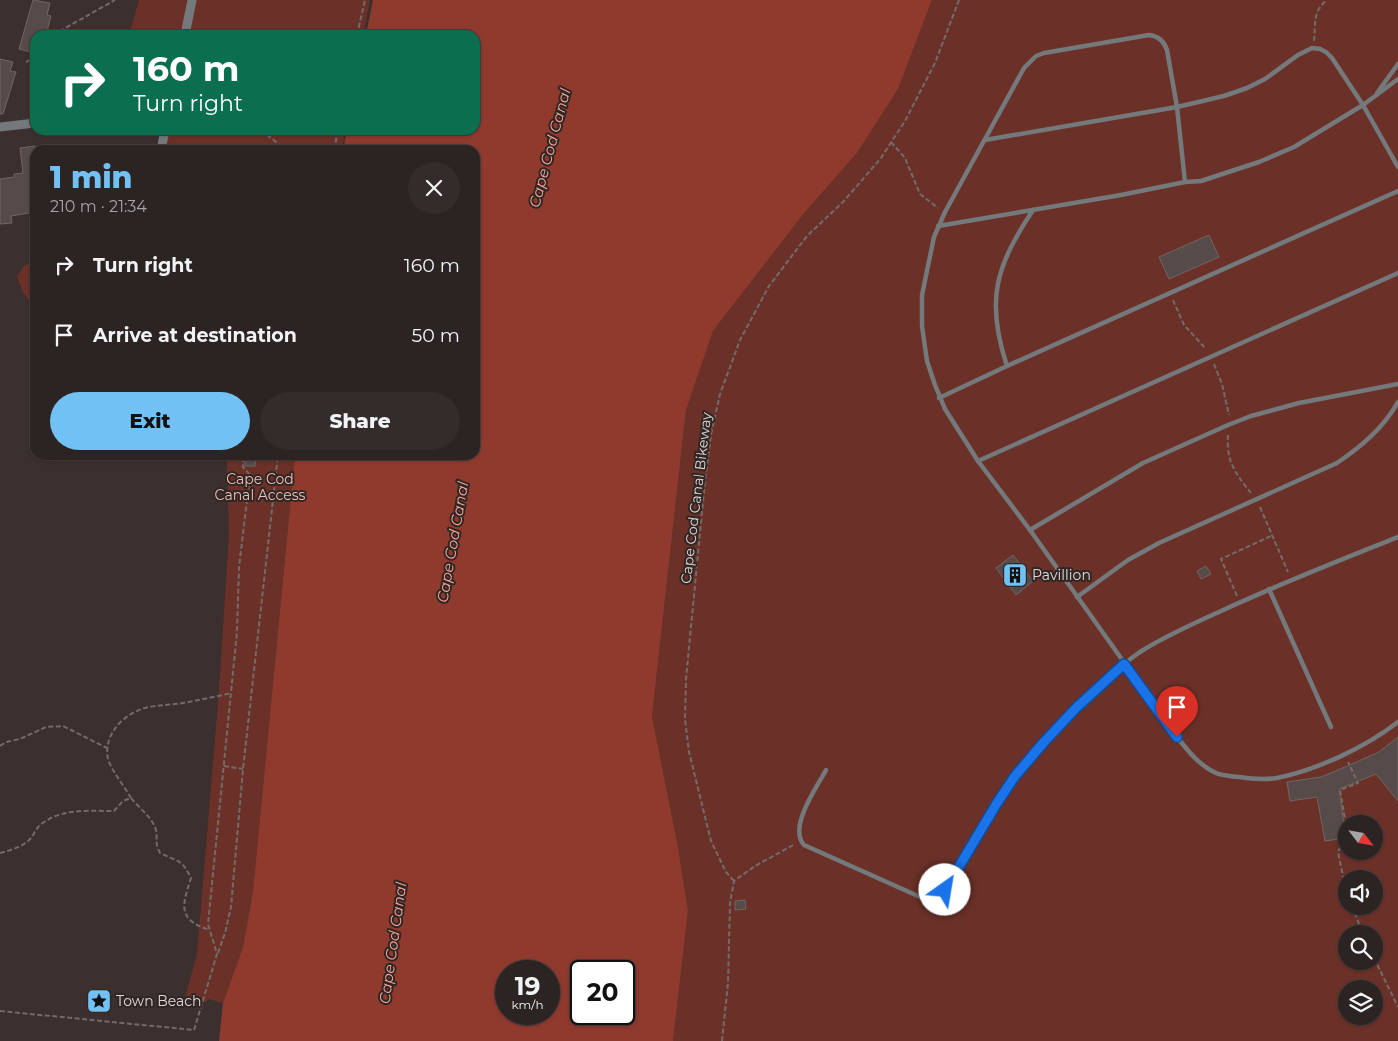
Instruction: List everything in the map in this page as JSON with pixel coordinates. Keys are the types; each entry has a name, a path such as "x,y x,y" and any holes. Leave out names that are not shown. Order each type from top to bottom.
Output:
{"street":[{"path":"186,30 192,0"},
{"path":"0,127 30,124"}],"lane":[{"path":"1185,182 1177,107 1165,44 1155,36 1149,35 1036,56 1024,68 945,212 938,226 930,251 922,295 922,326 927,361 939,398 978,461 1030,530 1124,664 1186,749 1207,768 1218,774 1255,779 1277,778 1344,754 1373,739 1398,722"},
{"path":"985,140 1177,107 1224,96 1247,88 1269,76 1298,55 1312,48 1326,52 1332,58 1363,104 1398,167"},
{"path":"1374,96 1398,64"},
{"path":"938,226 1121,195 1185,182 1201,181 1270,158 1311,137 1398,79"},
{"path":"939,398 1398,191"},
{"path":"1007,366 996,329 994,311 996,292 1006,255 1033,210"},
{"path":"978,461 1398,273"},
{"path":"1030,530 1144,463 1228,425 1283,407 1398,384"},
{"path":"1077,597 1128,560 1159,543 1338,463 1381,427 1398,402"},
{"path":"826,770 803,813 799,827 801,842 808,848 918,896 931,898 938,896 952,880 969,848 1015,776 1059,725 1124,664 1164,638 1240,602 1398,537"},
{"path":"1269,589 1330,727"}],"path":[{"path":"62,30 115,0"},
{"path":"359,30 365,0"},
{"name":"Cape Cod Canal Bikeway","path":"734,881 726,872 711,841 692,769 685,719 686,679 706,474 715,414 732,358 769,286 793,253 881,158 914,106 929,77 960,0"},
{"path":"1312,48 1316,15 1319,6 1327,0"},
{"path":"26,62 30,59"},
{"path":"266,135 280,145"},
{"path":"891,142 905,158 920,194 928,202 945,212"},
{"path":"218,954 208,924 237,632 239,567 250,475 243,467 243,460"},
{"path":"0,1011 194,1030 225,933 231,907 243,769 277,460"},
{"path":"1240,602 1221,559 1272,536"},
{"path":"210,930 190,921 185,910 184,898 191,878 179,860 160,853 156,844 156,830 151,819 131,798 108,761 107,748 110,736 117,726 129,716 144,708 202,700 231,693"},
{"path":"0,746 46,727 63,726 107,748"},
{"path":"1344,754 1358,783 1340,790 1344,815"},
{"path":"224,766 243,769"},
{"path":"0,853 18,848 31,839 38,826 58,814 84,811 114,811 123,801 131,798"},
{"path":"722,1041 728,983 730,903 734,881 755,866 801,842"},
{"path":"1380,970 1398,1008"}],"green space":[{"path":"139,0 370,0 364,30 130,30"},
{"path":"932,0 1398,0 1398,1041 673,1041 688,911 678,847 652,716 686,410 713,331 805,212 857,153 898,89"},
{"path":"164,135 344,135 343,145 162,145"},
{"path":"30,263 30,301 23,292 17,277 24,266"},
{"name":"Cape Cod Canal Access","path":"227,460 295,460 253,891 243,947 223,1003 209,999 204,1003 185,998 197,954 219,691 229,533"}],"water":[{"name":"Cape Cod Canal","path":"373,0 932,0 898,89 857,153 805,212 713,331 686,410 652,716 678,847 688,911 673,1041 219,1041 223,1003 243,947 253,891 295,460 480,460 480,145 344,145 346,135 480,135 480,30 367,30"}],"building":[{"path":"33,0 50,3 47,15 51,16 47,30 30,30 30,52 19,49"},
{"path":"0,59 13,62 10,71 16,72 3,114 0,114"},
{"path":"30,147 30,213 11,216 12,223 0,224 0,179 14,177 14,174 23,173 20,148"},
{"path":"1209,235 1219,257 1169,279 1159,257"},
{"path":"245,460 256,460 255,466 245,466"},
{"name":"Pavillion","path":"1013,555 1033,581 1016,595 996,568"},
{"path":"1206,566 1211,574 1201,579 1197,571"},
{"path":"1398,737 1398,801 1376,774 1339,789 1343,815 1338,815 1338,839 1325,841 1317,797 1290,801 1287,782 1321,777 1379,752"},
{"path":"745,900 746,909 735,910 735,901"}],"place":[{"name":"Pavillion","path":"1015,575"},
{"name":"Town Beach","path":"99,1001"}],"route":[{"path":"945,890 969,848 1015,776 1076,708 1124,664 1177,737"}]}
